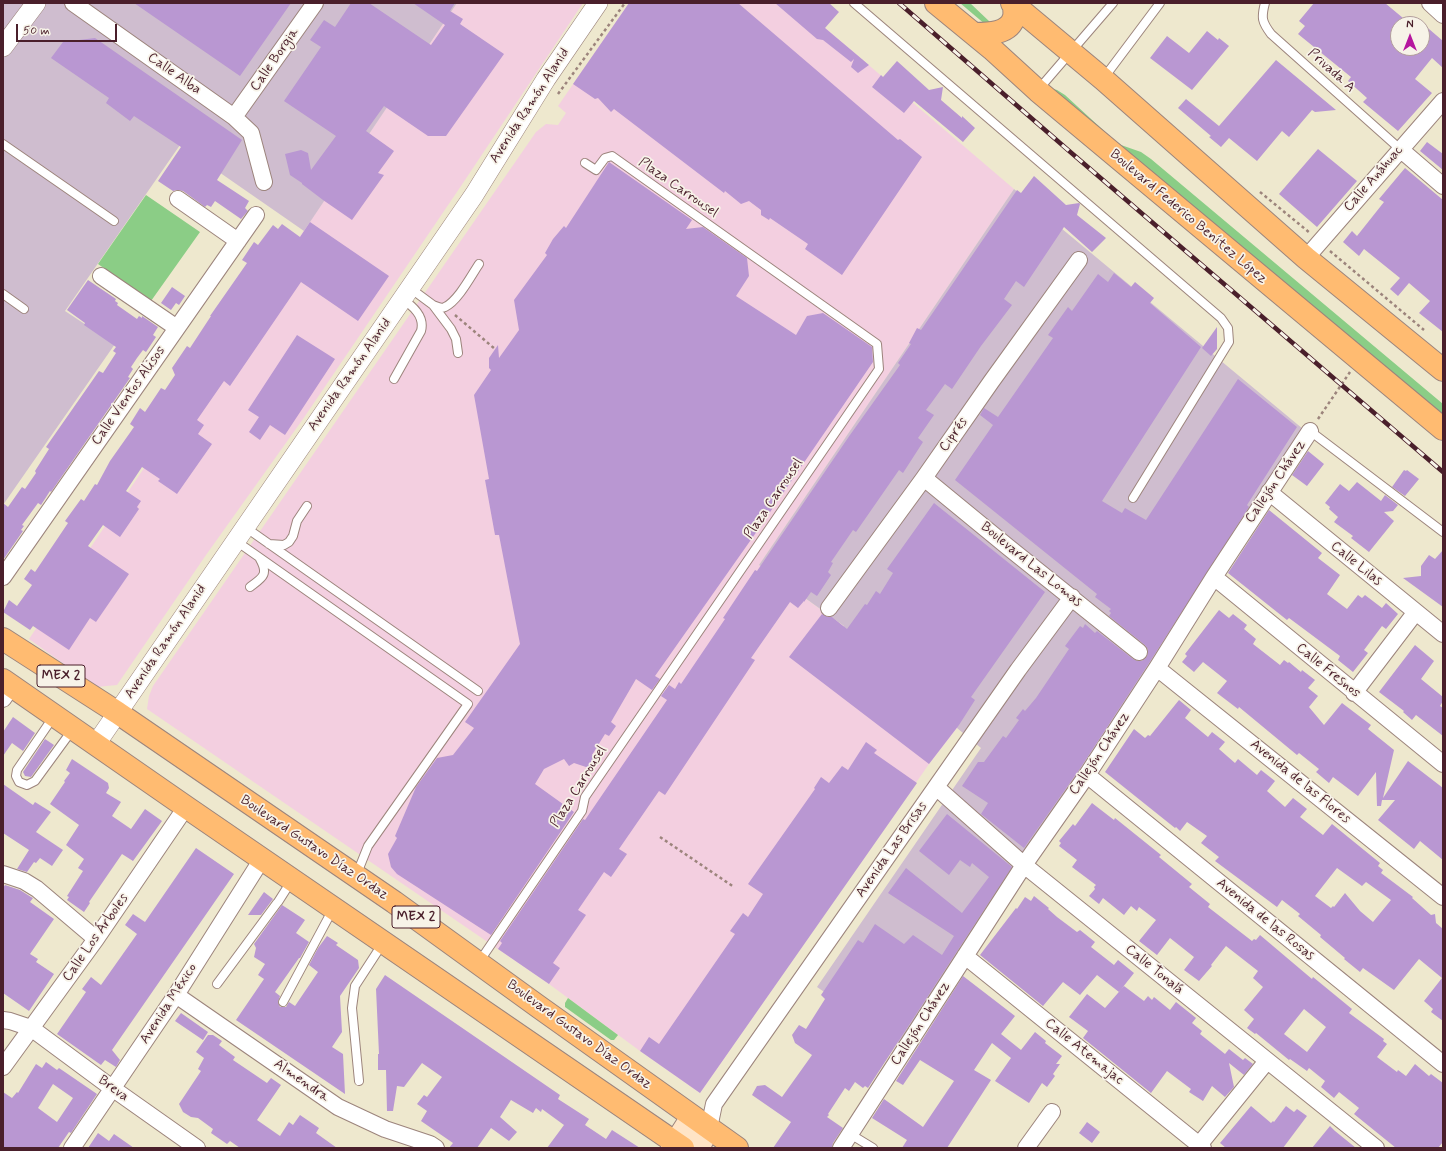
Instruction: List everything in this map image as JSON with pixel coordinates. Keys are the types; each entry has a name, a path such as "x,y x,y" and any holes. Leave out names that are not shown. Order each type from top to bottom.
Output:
{"main road":[{"name":"Boulevard Federico Benítez López","path":"936,3 974,34 1038,91 1443,429"},
{"path":"974,34 989,34 1002,31 1011,25 1014,17 1014,4"},
{"path":"1014,4 1103,79 1306,258 1443,370"},
{"name":"Boulevard Gustavo Díaz Ordaz","path":"3,639 118,713 394,902 700,1123 738,1148"},
{"name":"MEX 2","path":"6,688 54,716 96,744 677,1146"},
{"path":"677,1146 700,1123"},
{"path":"698,1148 700,1123"}],"street":[{"path":"3,47 36,3"},
{"name":"Calle Alba","path":"74,3 234,117 251,133 264,182"},
{"name":"Calle Borgia","path":"234,117 315,3"},
{"name":"Avenida Ramón Alanid","path":"96,744 474,194 546,79 598,3"},
{"path":"1430,3 1443,15"},
{"name":"Calle Anáhuac","path":"1306,258 1443,101"},
{"path":"1400,150 1443,186"},
{"path":"178,199 238,241"},
{"name":"Calle Vientos Alisos","path":"3,577 256,215"},
{"name":"Ciprés","path":"829,608 924,478 1079,260"},
{"path":"101,276 177,328"},
{"name":"Callejón Chávez","path":"841,1148 1024,865 1157,668 1269,492 1310,432"},
{"name":"Boulevard Las Lomas","path":"924,478 1139,652"},
{"name":"Calle Lilas","path":"1269,492 1415,613 1443,634"},
{"name":"Calle Fresnos","path":"1214,577 1354,693 1443,764"},
{"name":"Avenida Las Brisas","path":"700,1123 1018,670 1072,597"},
{"path":"1354,693 1415,613"},
{"name":"Avenida de las Flores","path":"1157,668 1443,897"},
{"name":"Avenida de las Rosas","path":"1086,775 1440,1057"},
{"name":"Calle Tonalá","path":"936,787 1024,865 1376,1148"},
{"name":"Calle Los Árboles","path":"3,1067 96,939 186,807"},
{"name":"Avenida México","path":"72,1148 176,995 262,858"},
{"path":"3,874 24,881 37,889 96,939"},
{"name":"Calle Atemajac","path":"965,956 1201,1146"},
{"name":"Almendra","path":"176,995 338,1107 385,1129 430,1144 436,1148"},
{"name":"Breva","path":"3,1020 31,1028 197,1148"},
{"path":"1201,1146 1267,1061"},
{"path":"1026,1148 1052,1112"}],"lane":[{"path":"854,3 1221,318 1228,328 1229,342 1133,498"},
{"path":"1038,91 1113,3"},
{"path":"1103,79 1160,3"},
{"name":"Privada A","path":"1266,3 1262,14 1263,24 1271,34 1400,150"},
{"path":"3,144 114,220"},
{"name":"Plaza Carrousel","path":"478,962 582,811 585,797 879,369 877,344 612,156 605,158 596,170 585,163"},
{"path":"406,293 433,306 440,308 445,307 454,300 479,264"},
{"path":"394,379 421,331 422,324 421,318 412,306 406,293"},
{"path":"3,294 24,309"},
{"path":"433,306 451,329 456,339 458,353"},
{"path":"1310,432 1443,532"},
{"path":"268,544 284,545 289,542 293,536 297,521 307,506"},
{"path":"240,534 268,544 478,691"},
{"path":"240,534 258,557 264,566 265,571 261,579 250,587"},
{"path":"258,557 468,704 368,846 356,876"},
{"path":"54,716 17,770 16,776 19,782 27,786 35,781 73,729"},
{"path":"217,984 278,903 293,880"},
{"path":"283,1002 333,908"},
{"path":"359,1081 352,1008 355,986 383,942"},
{"path":"850,1134 873,1148"}],"path":[{"path":"558,94 625,3"},
{"path":"445,307 495,349"},
{"name":"Callejón Chávez","path":"1310,432 1359,359"},
{"path":"660,837 734,888"}],"shaded area":[{"path":"3,3 457,3 304,231 180,145 65,311 115,344 3,505"},
{"path":"457,3 583,3 303,419 206,555 117,685 96,687 29,639"},
{"path":"629,3 796,3 1014,189 759,565 845,627 837,636 957,728 929,764 700,1093 549,984 147,709 149,696 153,686 536,132 546,124 558,125 566,113 558,106"},
{"path":"1014,189 1303,429 902,1045 817,987 981,748 837,636 844,626 759,565"}],"green space":[{"path":"960,3 970,3 990,22 992,27 986,25"},
{"path":"1050,88 1065,95 1115,141 1121,145 1141,152 1151,159 1443,404 1443,421"},
{"path":"146,195 200,232 151,301 98,264"},
{"path":"568,998 618,1035 614,1040 611,1040 565,1007 565,1003"}],"building":[{"path":"134,3 291,3 240,76"},
{"path":"351,3 369,3 431,45 445,25 413,3 455,3 450,11 463,19 460,24 504,54 446,136 428,136 384,106 366,131 394,151 378,173 384,175 352,220 290,175 285,154 301,150 308,153 311,170 336,136 284,101 321,47 310,40 324,20 335,27"},
{"path":"629,3 738,3 898,140 900,139 922,157 842,275 805,249 808,244 770,218 769,220 761,215 761,210 749,201 741,204 725,191 724,193 614,109 611,112 598,98 595,99 573,84"},
{"path":"775,3 829,3 839,12 825,28 869,65 858,73 851,67 854,59 851,62 823,40 817,39"},
{"path":"1314,3 1385,3 1401,16 1390,16 1390,56 1430,56 1430,30 1443,41 1443,68 1432,58 1415,79 1432,93 1398,131 1363,102 1367,98 1348,81 1351,77 1298,34 1305,26 1299,21"},
{"path":"1207,31 1218,40 1219,38 1229,46 1192,90 1150,58 1167,36 1189,53"},
{"path":"95,38 242,140 217,180 249,201 245,208 248,211 241,219 215,201 211,207 207,205 205,207 183,191 173,191 158,181 181,147 134,116 130,121 106,103 109,98 51,58 63,42"},
{"path":"1276,60 1336,110 1315,112 1312,110 1289,137 1282,131 1257,161 1229,138 1221,147 1209,137 1211,136 1178,108 1186,99 1219,126"},
{"path":"897,61 929,90 943,87 941,100 975,128 963,142 914,101 904,113 872,87 881,75 883,77"},
{"path":"1427,142 1443,154 1443,170 1420,151"},
{"path":"1318,149 1357,181 1317,227 1279,194"},
{"path":"609,162 692,220 686,229 703,227 747,258 749,276 736,296 796,335 807,316 823,313 872,347 873,362 655,676 660,679 652,690 636,679 611,722 616,726 609,736 605,734 592,755 597,756 592,769 574,763 569,766 564,759 544,769 535,784 574,812 491,935 397,874 391,867 388,854 397,838 395,836 416,787 437,758 453,755 474,728 465,722 520,644 499,535 495,535 485,480 489,479 474,395 491,370 489,368 489,358 498,345 499,358 519,330 514,300 547,255 545,253 553,239 564,226 566,228"},
{"path":"1405,168 1443,200 1443,332 1419,313 1430,301 1409,283 1398,296 1390,289 1400,278 1364,249 1359,256 1343,242 1352,231 1357,236 1384,202 1379,199"},
{"path":"1034,176 1066,205 1079,203 1077,215 1106,238 1092,252 1064,227 1024,287 1016,281 1004,299 1012,305 981,346 952,389 945,384 926,410 934,415 918,438 923,442 903,473 899,470 856,532 853,530 831,562 833,563 828,572 831,575 817,596 811,592 798,608 790,602 751,658 755,660 665,795 659,791 619,849 627,854 611,877 604,872 578,910 586,915 553,963 560,968 549,984 498,949 502,943 500,941 583,819 585,820 667,700 661,696 669,685 675,689 679,682 681,684 725,619 723,618 755,570 757,571 900,365 898,363 911,344 909,343 917,328 921,330 1017,190 1021,193"},
{"path":"310,222 389,276 358,321 301,282 230,386 224,381 197,420 204,425 198,434 212,444 177,494 158,481 160,479 142,467 126,491 141,501 137,507 139,509 120,537 103,525 88,546 129,574 96,622 90,618 69,650 33,626 30,630 3,612 9,600 17,606 32,585 24,579 31,569 35,572 68,523 65,521 81,499 84,501 95,484 97,485 110,461 134,427 130,424 140,408 145,412 161,388 165,390 175,375 172,368 187,346 190,348 210,316 247,263 242,260 254,242 258,245 273,225 278,229 282,224 300,237"},
{"path":"1114,273 1131,287 1135,282 1154,298 1150,303 1201,347 1102,501 1122,513 1125,508 1146,520 1238,379 1297,427 1247,505 1249,507 1149,663 1079,770 1024,848 981,814 988,803 962,786 978,762 984,762 1003,736 1006,738 1019,720 1016,718 1023,709 1025,711 1036,698 1069,649 1065,646 1080,626 1083,628 1085,624 1095,633 1097,631 1137,661 1142,661 1146,658 1148,649 1109,616 1111,613 1109,611 1111,609 1095,597 1097,594 955,480 993,425 980,415 984,408 998,417 1053,338 1048,335 1068,307 1072,311 1098,274 1108,282"},
{"path":"88,280 116,299 115,301 118,303 117,305 137,319 139,316 142,318 142,316 158,327 153,335 156,337 146,352 143,350 137,358 131,367 133,369 128,377 130,378 51,492 50,491 41,505 38,503 22,525 24,526 21,530 23,531 3,560 3,503 8,507 22,487 25,489 36,473 35,471 49,449 46,447 99,371 103,373 116,353 113,351 116,347 84,325 85,323 67,310"},
{"path":"172,287 185,296 179,305 176,303 171,310 161,303"},
{"path":"1217,327 1217,349 1211,356 1202,348"},
{"path":"297,335 335,359 285,435 270,425 260,440 249,432 259,417 248,410"},
{"path":"1308,451 1324,464 1307,486 1292,475"},
{"path":"1404,470 1407,470 1419,479 1405,496 1392,487"},
{"path":"1357,482 1381,501 1385,495 1398,505 1393,511 1384,512 1394,521 1369,552 1351,538 1353,536 1334,522 1338,517 1325,503 1340,484 1349,491"},
{"path":"934,503 1045,592 971,697 975,700 959,725 929,764 789,657 822,614 832,617 847,629 865,604 867,605 876,591 880,594 893,573 887,569"},
{"path":"1269,510 1322,553 1318,558 1340,575 1327,594 1347,609 1358,595 1362,598 1365,595 1382,608 1386,603 1398,614 1386,629 1382,626 1364,650 1368,653 1353,672 1338,660 1340,656 1289,618 1287,620 1228,573"},
{"path":"1443,550 1443,607 1403,578 1421,576 1421,566 1429,555 1435,559"},
{"path":"1219,610 1229,618 1233,614 1247,625 1244,629 1256,639 1253,644 1280,665 1284,660 1288,663 1289,662 1301,672 1302,670 1315,680 1308,688 1318,696 1309,707 1324,725 1342,703 1371,725 1368,729 1394,750 1383,798 1408,761 1443,788 1443,860 1420,841 1414,849 1378,820 1395,800 1382,800 1381,806 1377,806 1376,772 1358,796 1333,777 1329,783 1316,772 1319,769 1299,753 1297,755 1239,707 1238,709 1217,693 1227,681 1203,662 1194,672 1182,662 1187,656 1185,654"},
{"path":"1415,645 1434,661 1421,679 1443,697 1443,701 1440,706 1443,708 1443,736 1416,715 1412,720 1403,712 1404,711 1379,692"},
{"path":"1179,700 1191,710 1185,718 1208,737 1212,732 1225,742 1219,749 1235,763 1238,759 1257,775 1261,770 1275,781 1267,791 1285,807 1293,798 1307,809 1300,817 1323,835 1332,824 1380,863 1378,866 1383,870 1381,873 1413,897 1412,898 1431,915 1435,914 1436,923 1443,929 1443,1021 1431,1012 1433,1009 1424,1001 1442,978 1419,959 1394,990 1363,968 1360,972 1320,937 1321,935 1298,916 1300,914 1282,900 1277,907 1215,861 1219,857 1201,843 1207,836 1187,822 1180,831 1176,827 1175,828 1105,772 1134,729 1145,738 1148,735 1150,736","holes":["1337,868 1362,886 1366,882 1391,900 1373,922 1360,911 1345,893 1334,907 1333,906 1331,908 1315,896"]},
{"path":"13,717 35,733 23,751 12,743 3,756 3,732"},
{"path":"45,739 54,745 31,777 25,776 23,772"},
{"path":"866,742 877,750 874,753 917,783 700,1093 640,1051 649,1037 659,1044 735,934 730,931 743,913 748,917 763,894 748,884 815,789 814,788 821,777 829,783 842,766 848,770"},
{"path":"72,759 108,783 109,788 106,793 121,802 112,816 131,829 145,809 162,821 133,861 122,854 89,902 90,903 84,912 67,900 69,897 67,896 83,871 78,868 84,859 66,845 79,825 50,804 70,773 66,770"},
{"path":"3,784 33,805 35,802 51,812 36,832 63,850 52,866 40,858 36,863 34,862 27,872 17,869 29,850 3,833"},
{"path":"1092,803 1114,820 1115,818 1161,855 1159,857 1192,884 1189,887 1210,904 1208,907 1252,941 1254,939 1256,940 1260,935 1312,979 1313,977 1352,1009 1349,1013 1384,1039 1383,1041 1387,1044 1377,1057 1397,1072 1398,1070 1406,1076 1415,1064 1429,1076 1431,1074 1443,1083 1443,1142 1438,1148 1396,1148 1354,1114 1359,1108 1339,1092 1334,1098 1321,1087 1325,1081 1309,1068 1307,1071 1290,1059 1289,1060 1256,1033 1255,1034 1247,1028 1254,1019 1244,1010 1263,987 1253,978 1258,971 1226,946 1199,981 1184,970 1194,957 1170,938 1157,955 1139,941 1156,920 1139,907 1137,911 1131,906 1124,915 1103,898 1099,904 1089,896 1095,889 1094,887 1096,885 1072,867 1077,860 1059,846 1061,843 1059,841 1073,824 1075,826","holes":["1304,1009 1326,1027 1307,1052 1284,1034"]},
{"path":"947,814 1012,867 868,1088 865,1086 863,1088 855,1082 849,1091 845,1088 828,1114 829,1115 827,1117 843,1128 833,1143 832,1148 773,1148 791,1122 752,1095 757,1086 765,1085 782,1097 812,1055 795,1043 792,1035 799,1025 806,1029 825,999 821,995 858,940 863,943 875,924 904,944 913,935 942,955 954,936 888,893 906,868 962,913 989,877 972,863 970,867 960,860 949,875 919,851"},
{"path":"196,848 234,874 112,1050 120,1060 116,1067 105,1060 101,1065 57,1034 86,992 82,989 91,977 101,985 137,934 125,925 133,914 145,922"},
{"path":"5,885 20,890 33,898 30,902 54,919 30,954 38,959 36,962 54,974 29,1011 3,993 3,888"},
{"path":"264,892 273,899 261,915 248,915"},
{"path":"1034,896 1049,908 1048,909 1057,917 1077,932 1080,930 1095,942 1091,947 1114,965 1118,960 1134,973 1119,992 1097,975 1080,995 1063,982 1043,1006 980,955 1025,897 1031,901"},
{"path":"282,905 305,920 296,933 309,942 300,958 275,992 280,996 278,1002 280,1007 286,1007 289,1002 295,1006 318,972 309,965 318,948 327,936 338,943 336,945 358,960 359,968 340,996 342,1032 332,1047 343,1054 345,1094 236,1020 264,979 258,975 265,964 254,957 256,948 254,944"},
{"path":"385,975 560,1095 558,1099 589,1119 585,1125 606,1139 612,1130 640,1148 547,1148 564,1125 542,1109 541,1112 536,1108 533,1113 511,1100 500,1117 517,1132 509,1141 491,1128 477,1148 449,1148 453,1143 421,1121 427,1111 417,1104 424,1095 427,1097 442,1077 422,1063 404,1087 397,1086 393,1111 387,1111 386,1070 378,1070 379,1054 376,989"},
{"path":"963,976 1015,1016 1001,1034 1021,1050 1035,1032 1046,1041 1045,1043 1062,1056 1056,1064 1060,1064 1053,1074 1055,1076 1047,1087 1042,1083 1029,1103 995,1081 1011,1058 992,1043 974,1070 991,1080 947,1148 902,1148 907,1140 872,1118 884,1099 923,1127 954,1081 920,1060 903,1085 896,1081"},
{"path":"1124,986 1144,1001 1148,996 1152,1000 1154,997 1170,1010 1176,1002 1196,1018 1192,1023 1202,1031 1200,1034 1225,1054 1229,1049 1243,1060 1245,1058 1253,1064 1244,1075 1229,1063 1234,1087 1225,1097 1212,1086 1203,1101 1189,1092 1191,1089 1167,1071 1151,1093 1083,1038 1088,1031 1069,1017 1087,994 1105,1008"},
{"path":"181,1013 208,1032 203,1040 175,1021"},
{"path":"208,1035 213,1035 222,1041 219,1045 235,1057 233,1060 267,1083 271,1078 281,1085 257,1120 280,1136 289,1122 293,1125 300,1115 319,1128 316,1133 337,1148 240,1148 230,1141 227,1144 211,1133 213,1129 198,1118 191,1117 183,1112 179,1104 201,1071 198,1069 204,1058 196,1052"},
{"path":"46,1062 57,1070 59,1068 97,1094 71,1133 69,1132 58,1148 3,1148 3,1092 12,1098 17,1092 18,1093 36,1064 42,1068","holes":["53,1084 73,1098 57,1122 38,1108"]},
{"path":"1251,1106 1271,1123 1273,1121 1274,1122 1286,1106 1294,1112 1297,1109 1307,1116 1283,1148 1226,1148 1220,1143"},
{"path":"1087,1122 1100,1132 1092,1143 1079,1133"},
{"path":"1330,1126 1335,1131 1356,1148 1312,1148"},
{"path":"98,1133 109,1141 114,1134 134,1148 88,1148"}],"railway":[{"path":"899,3 1443,472"}]}
